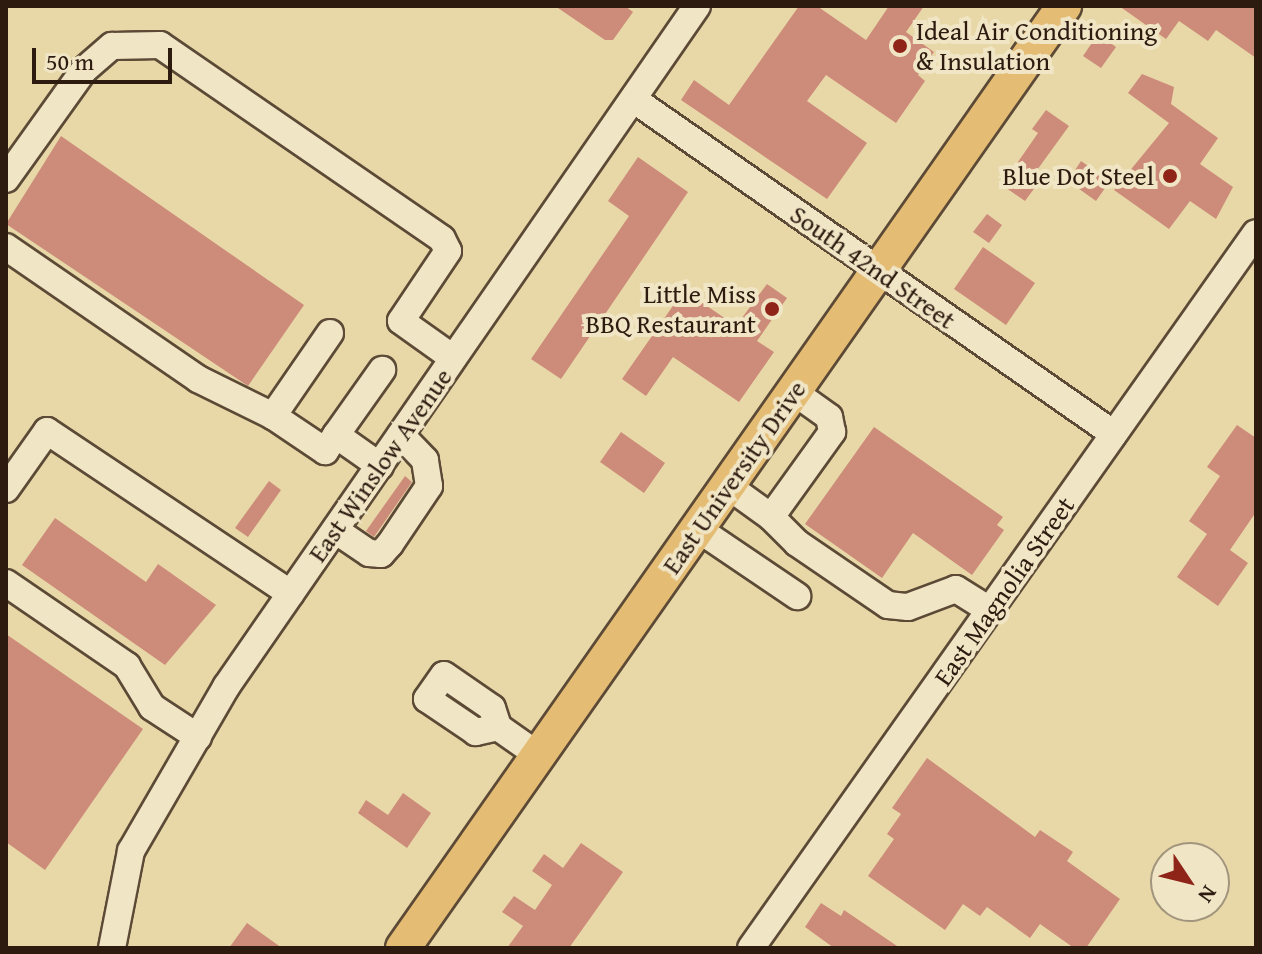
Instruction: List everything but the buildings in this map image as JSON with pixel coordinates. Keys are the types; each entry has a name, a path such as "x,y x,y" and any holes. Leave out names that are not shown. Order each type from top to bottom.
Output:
{"main road":[{"name":"East University Drive","path":"403,948 1064,6"}],"street":[{"name":"East Winslow Avenue","path":"112,948 131,851 198,737 291,594 697,6"},
{"path":"6,179 84,70 112,46 160,45 442,239 448,251 401,321 453,358"},
{"name":"South 42nd Street","path":"633,99 1114,434"},
{"name":"East Magnolia Street","path":"751,948 1256,233"},
{"path":"6,247 198,379 273,416 325,451 382,370"},
{"path":"273,416 330,333"},
{"path":"771,517 833,427 794,392"},
{"path":"6,489 47,431 291,594"},
{"path":"336,435 380,466"},
{"path":"335,530 369,553 381,554 390,544 429,486 425,460 401,435"},
{"path":"728,486 771,517 797,543 888,605 908,607 956,589 990,610"},
{"path":"698,529 797,596"},
{"path":"6,583 127,666 152,707 198,737"},
{"path":"498,727 538,755"}],"place":[{"name":"Ideal Air Conditioning & Insulation","path":"900,46"},
{"name":"Blue Dot Steel","path":"1170,176"},
{"name":"Little Miss BBQ Restaurant","path":"772,309"}]}
